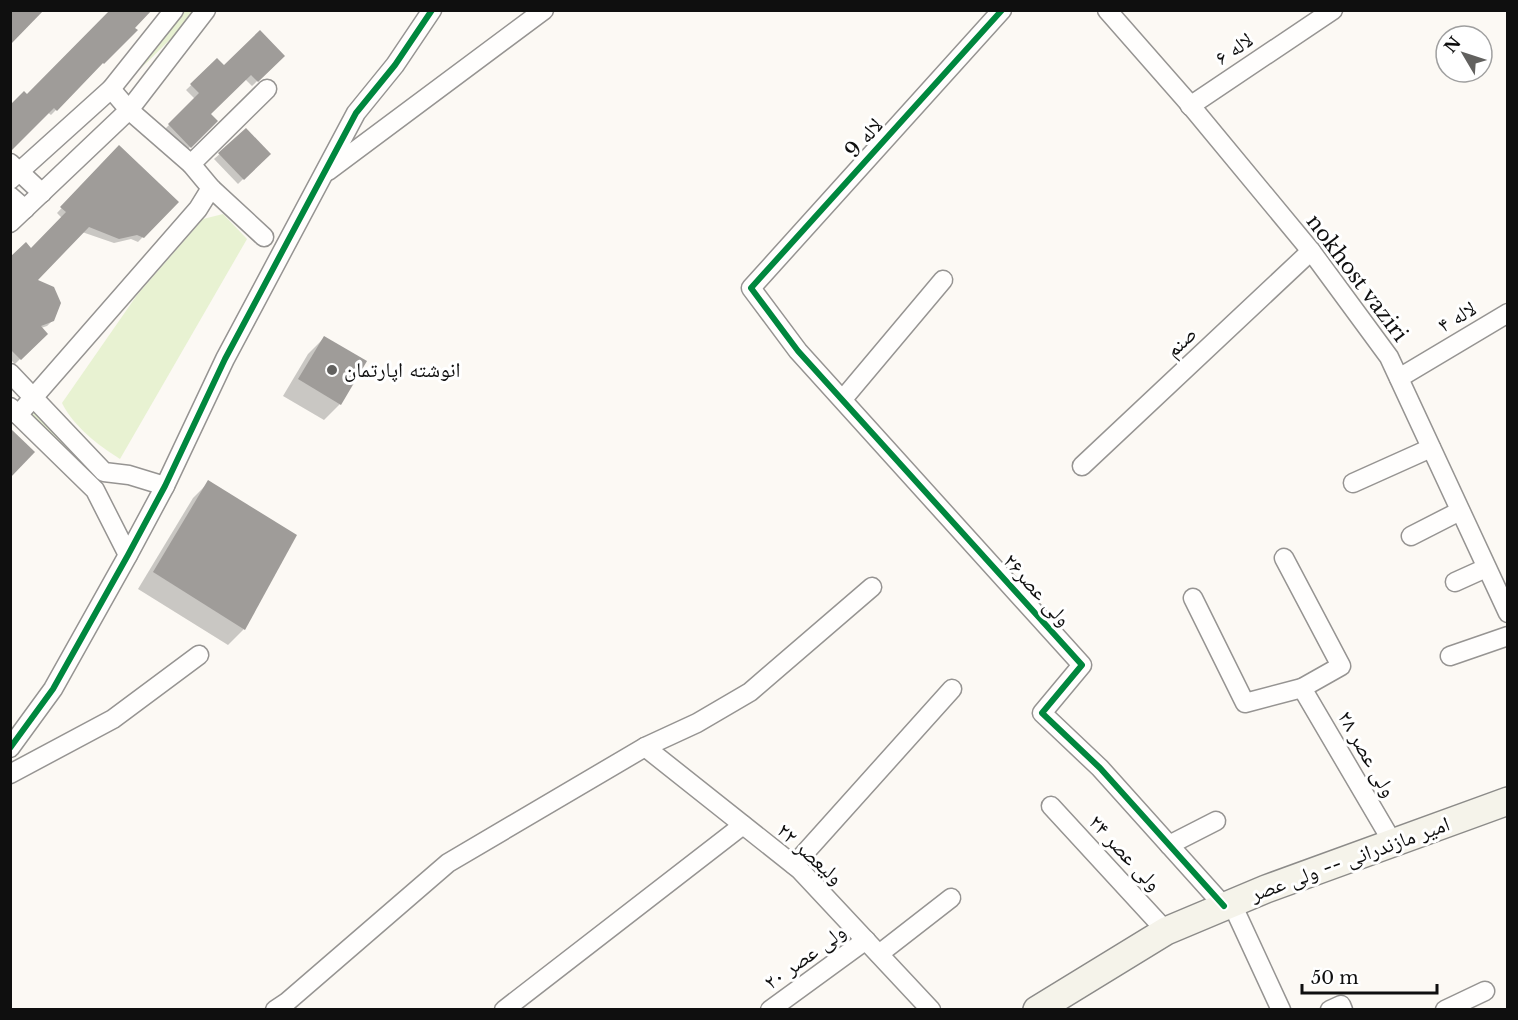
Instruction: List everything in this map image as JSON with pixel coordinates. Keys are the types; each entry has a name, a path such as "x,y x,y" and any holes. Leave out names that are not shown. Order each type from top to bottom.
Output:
{"main road":[{"name":"امیر مازندرانی -- ولی عصر","path":"1038,1010 1166,931 1228,905 1508,801"}],"street":[{"path":"42,193 14,172 111,89 174,10"},
{"path":"10,223 129,110 206,10"},
{"path":"10,748 53,689 128,555 165,486 225,359 356,113 395,65 432,10"},
{"path":"324,173 544,10"},
{"name":"لاله 9","path":"751,288 1002,10"},
{"name":"nokhost vaziri","path":"1107,10 1311,251 1389,357 1508,613"},
{"name":"لاله ۶","path":"1190,106 1333,10"},
{"path":"111,89 129,110 191,164 211,188 264,237"},
{"path":"191,164 267,89"},
{"path":"128,555 95,490 14,411 34,397 198,209 211,188"},
{"path":"10,196 25,209"},
{"name":"صنم","path":"1082,466 1311,251"},
{"path":"843,399 943,280"},
{"name":"ولی عصر۲۶","path":"751,288 798,351 1082,665 1042,713 1100,768 1169,845 1228,905 1281,1010"},
{"name":"لاله ۴","path":"1399,378 1508,313"},
{"path":"10,374 104,472 129,475 165,486"},
{"path":"1353,483 1431,448"},
{"path":"1411,536 1460,511"},
{"path":"1192,598 1245,703 1302,688 1341,666 1284,558"},
{"path":"1455,582 1486,568"},
{"path":"284,1007 448,863 645,747 697,723 750,692 872,586"},
{"path":"1450,656 1508,636"},
{"path":"10,774 113,719 200,655"},
{"name":"ولی عصر ۲۸","path":"1302,688 1393,843"},
{"path":"794,865 952,689"},
{"name":"ولیعصر ۲۲","path":"645,747 794,865 931,1010"},
{"name":"ولی عصر ۲۴","path":"1051,806 1166,931"},
{"path":"1169,845 1216,821"},
{"path":"504,1010 743,825"},
{"path":"879,954 951,898"},
{"name":"ولی عصر ۲۰","path":"770,1010 866,940"},
{"path":"1445,1010 1485,991"},
{"path":"1330,1010 1341,1005 1343,1010"}],"green space":[{"path":"175,11 199,11 125,84"},
{"path":"223,214 247,239 120,459 87,435 62,403 137,295 203,219"},
{"path":"35,411 86,462 80,465 31,416"}],"building":[{"path":"10,10 44,10 10,45"},
{"path":"110,10 152,10 135,28 138,30 57,111 54,108 10,152 10,105 24,91 27,94"},
{"path":"260,30 285,56 258,82 251,75 211,114 218,121 191,148 168,124 199,93 190,84 217,58 224,65"},
{"path":"246,128 271,154 244,180 218,153"},
{"path":"119,145 179,202 144,238 137,235 119,239 89,227 38,280 54,287 61,303 54,321 41,326 48,334 21,360 10,349 10,257 26,242 31,248 66,212 60,207"},
{"name":"انوشته اپارتمان","path":"324,336 367,361 341,405 298,379"},
{"path":"10,428 35,452 10,478"},
{"path":"208,480 297,535 245,630 153,572"}],"cycle path":[{"path":"10,748 53,689 128,555 165,486 225,359 356,113 395,65 432,10"},
{"path":"1002,10 751,288 798,351 1082,665 1042,713 1100,768 1224,906"}],"place":[{"name":"انوشته اپارتمان","path":"332,370"}]}
